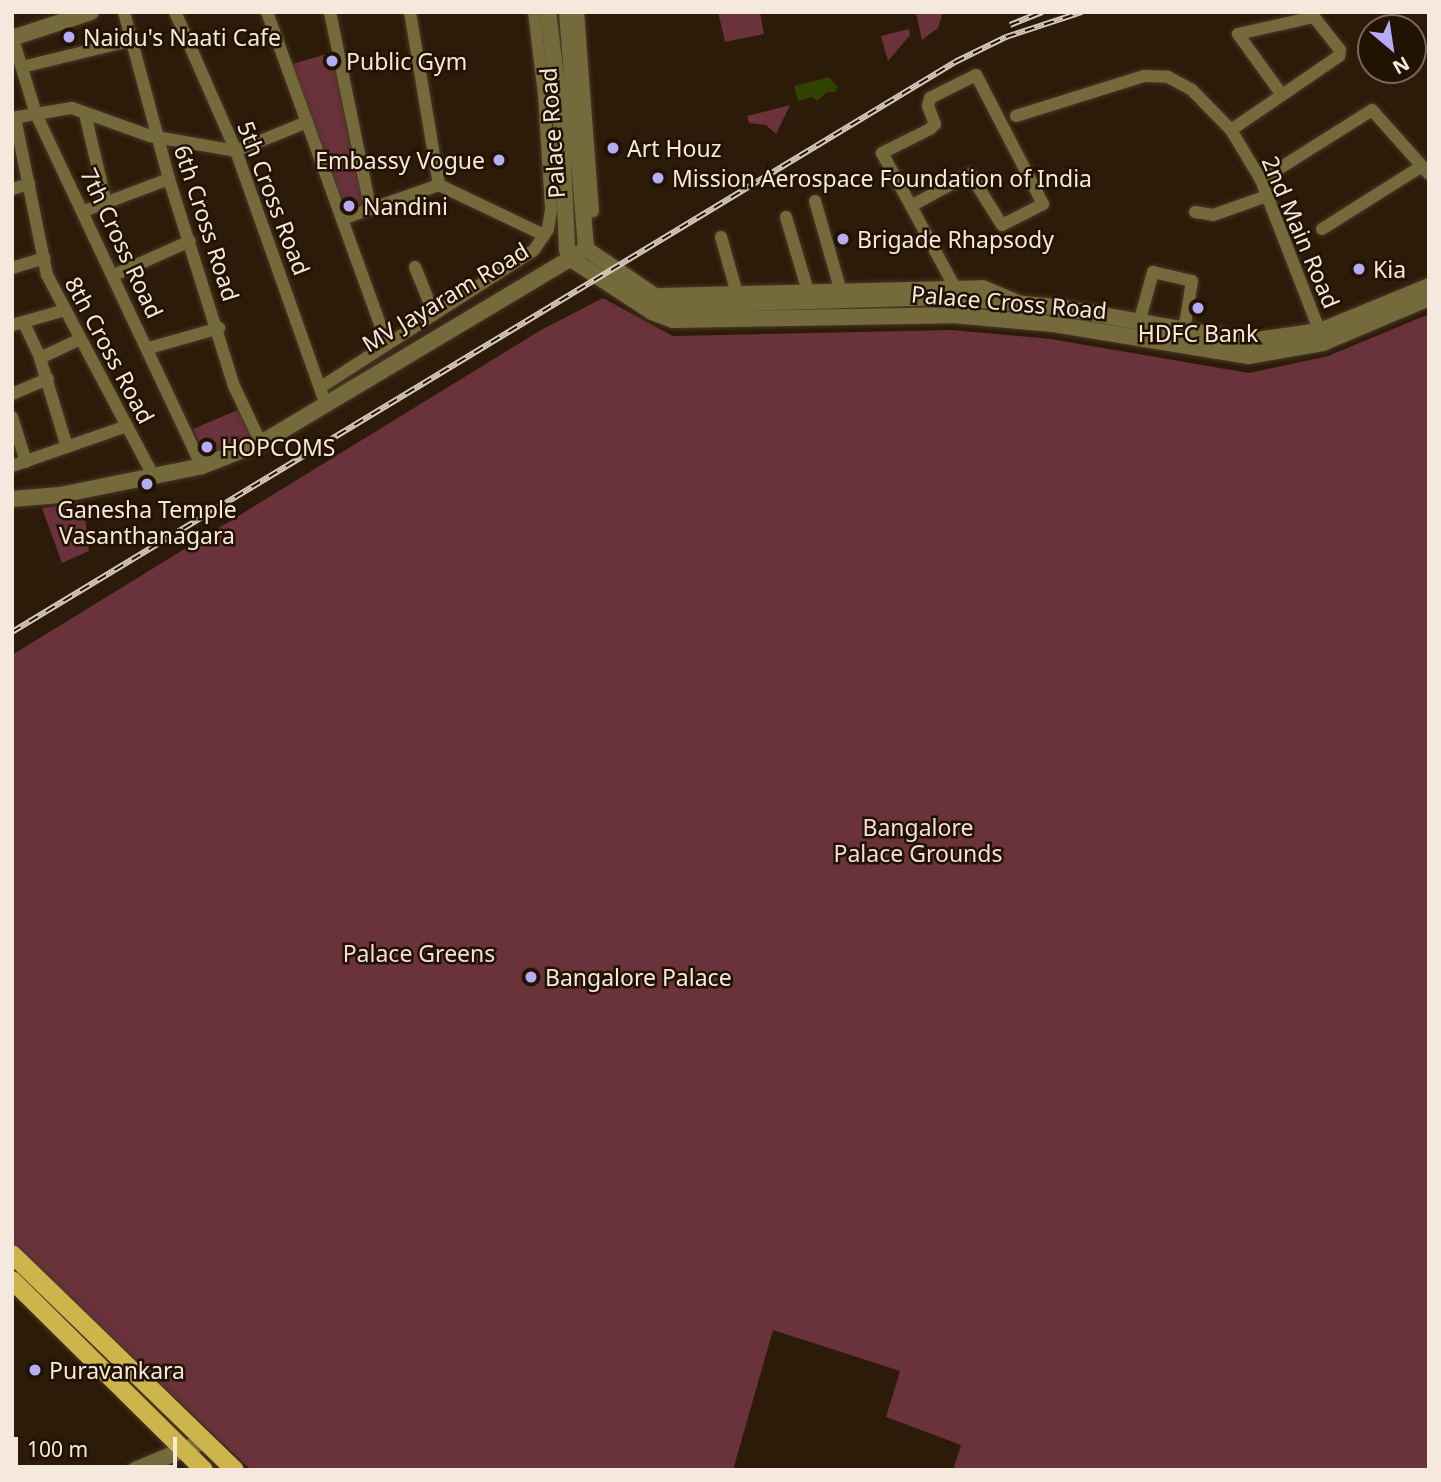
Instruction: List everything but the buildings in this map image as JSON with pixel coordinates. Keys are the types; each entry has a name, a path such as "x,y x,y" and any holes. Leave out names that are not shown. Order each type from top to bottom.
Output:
{"main road":[{"path":"12,1254 234,1470"},
{"path":"12,1280 204,1470"}],"street":[{"path":"13,37 91,12"},
{"name":"6th Cross Road","path":"124,12 134,40 169,180 219,328 234,386 261,443"},
{"name":"5th Cross Road","path":"175,12 236,151 327,395"},
{"path":"267,12 387,344"},
{"path":"330,12 370,208"},
{"path":"410,12 439,185"},
{"path":"327,395 387,344 534,250 544,234 551,209 534,12"},
{"name":"Palace Road","path":"548,12 561,117 569,255"},
{"name":"Palace Road","path":"567,12 584,245"},
{"path":"578,12 593,211"},
{"path":"1231,130 1339,56 1340,50 1314,17 1239,33 1282,95"},
{"name":"7th Cross Road","path":"13,37 36,114 149,348 202,466"},
{"path":"22,67 134,40"},
{"path":"911,206 970,174 1002,225 1043,204 976,75 930,98 933,126 882,153 954,286"},
{"name":"2nd Main Road","path":"1016,116 1157,76 1191,89 1231,130 1261,180 1322,337"},
{"path":"14,118 72,108 157,136 236,151 307,122"},
{"path":"1261,180 1372,110 1425,170 1322,229"},
{"path":"85,114 106,202"},
{"name":"8th Cross Road","path":"14,118 14,136 29,184 47,275 62,311 153,475"},
{"path":"84,211 169,180"},
{"path":"12,189 29,184"},
{"path":"342,219 439,185 544,234"},
{"path":"1195,212 1213,215 1268,196"},
{"path":"814,201 840,288"},
{"path":"786,217 807,288"},
{"path":"721,237 737,293"},
{"path":"114,275 190,241"},
{"path":"584,245 632,286"},
{"name":"MV Jayaram Road","path":"12,499 60,495 202,466 261,443 327,395 584,245"},
{"path":"569,255 632,286"},
{"path":"12,268 45,258"},
{"path":"415,267 434,314"},
{"path":"1139,323 1153,272 1192,281 1184,331"},
{"name":"Palace Cross Road","path":"632,286 676,305 697,306 952,297 1056,307 1249,341 1322,337 1429,286"},
{"name":"Palace Cross Road","path":"632,286 673,320 867,314 1053,324 1248,356 1322,337 1429,298"},
{"path":"661,294 737,293 807,288 983,286 1024,304"},
{"path":"1053,324 1056,307"},
{"path":"62,311 18,324 40,358 67,447"},
{"path":"149,348 219,328"},
{"path":"40,358 78,340"},
{"path":"12,394 48,379"},
{"path":"12,417 26,461"},
{"path":"12,466 127,426"},
{"path":"135,1470 186,1452 204,1441"}],"green space":[{"path":"718,12 760,12 764,34 725,42"},
{"path":"943,12 938,28 922,40 916,13"},
{"path":"909,29 910,35 888,61 881,36"},
{"path":"337,51 368,206 343,217 289,65"},
{"path":"790,105 776,134 766,125 749,123 747,116"},
{"name":"Bangalore Palace Grounds","path":"603,298 673,336 952,330 1051,339 1249,373 1328,356 1429,314 1429,1470 953,1470 961,1445 886,1417 900,1371 773,1330 733,1470 251,1470 12,1243 12,655 541,330"},
{"path":"240,409 253,439 206,459 193,429"},
{"path":"83,502 89,551 62,563 42,508"}],"shaded area":[{"path":"829,77 838,87 835,92 827,92 817,101 812,97 798,101 794,86"}],"railway":[{"path":"1010,25 1043,12"},
{"path":"12,632 955,62 1006,37 1082,12"}],"place":[{"name":"Naidu's Naati Cafe","path":"69,37"},
{"name":"Public Gym","path":"332,61"},
{"name":"Art Houz","path":"613,148"},
{"name":"Embassy Vogue","path":"499,160"},
{"name":"Mission Aerospace Foundation of India","path":"658,178"},
{"name":"Nandini","path":"349,206"},
{"name":"Brigade Rhapsody","path":"843,239"},
{"name":"Kia","path":"1359,269"},
{"name":"HDFC Bank","path":"1198,308"},
{"name":"HOPCOMS","path":"207,447"},
{"name":"Ganesha Temple Vasanthanagara","path":"147,484"},
{"name":"Bangalore Palace","path":"531,977"},
{"name":"Puravankara","path":"35,1370"}],"park label":[{"name":"Palace Greens","path":"419,953"}]}
